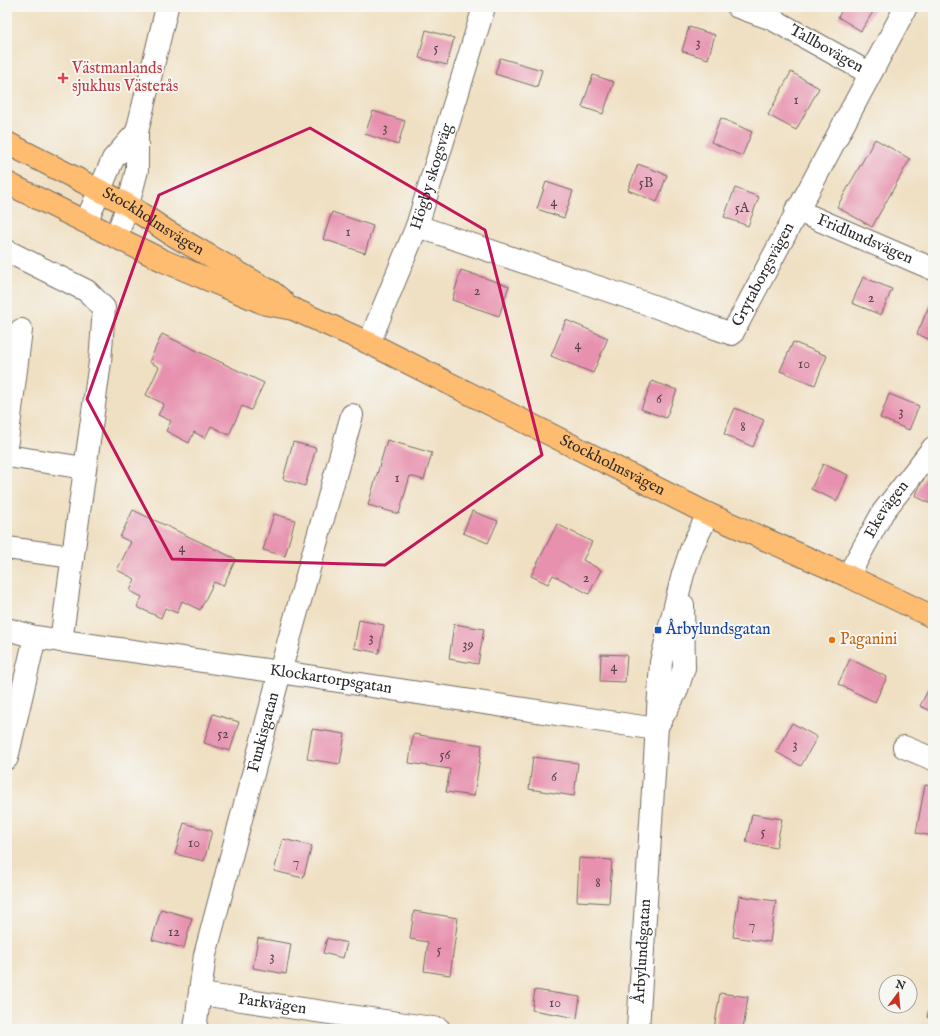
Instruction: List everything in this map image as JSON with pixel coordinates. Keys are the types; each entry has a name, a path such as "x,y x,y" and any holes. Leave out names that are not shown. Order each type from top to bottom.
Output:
{"main road":[{"name":"Stockholmsvägen","path":"7,143 128,205 168,232 272,292 293,309"},
{"name":"Stockholmsvägen","path":"7,183 164,261 266,304 293,309 370,343 708,514 848,576 933,617"}],"street":[{"path":"116,237 128,205 137,170 137,132 167,7"},
{"name":"Högby skogsväg","path":"370,343 417,226 484,7"},
{"name":"Tallbovägen","path":"738,7 772,19 869,73"},
{"name":"Grytaborgsvägen","path":"417,226 732,334 796,210 906,7"},
{"path":"86,222 113,159 137,132"},
{"name":"Fridlundsvägen","path":"796,210 933,269"},
{"path":"7,251 87,291 104,308 101,355 61,641"},
{"path":"7,441 22,330"},
{"name":"Funkisgatan","path":"195,1029 201,994 205,955 280,672 352,415"},
{"name":"Ekevägen","path":"848,576 883,512 933,448"},
{"path":"7,456 85,468"},
{"name":"Årbylundsgatan","path":"638,1029 661,662 683,574 692,547 708,514"},
{"path":"7,548 73,557"},
{"name":"Klockartorpsgatan","path":"7,629 36,638 280,672 656,729"},
{"path":"7,758 36,638"},
{"path":"904,747 933,759"},
{"name":"Parkvägen","path":"201,994 439,1029"}],"highlighted area":[{"path":"310,128 485,230 542,455 385,565 172,559 87,399 159,195"}],"building":[{"path":"844,7 876,7 861,31 838,17"},
{"path":"689,27 715,35 708,59 682,51"},
{"path":"426,30 454,38 447,65 419,58"},
{"path":"500,58 542,70 537,87 495,74"},
{"path":"791,72 819,88 796,130 768,115"},
{"path":"593,75 614,82 603,114 582,107"},
{"path":"373,111 405,121 398,145 365,134"},
{"path":"721,118 752,132 742,156 711,142"},
{"path":"875,139 910,159 872,227 837,207"},
{"path":"638,164 667,175 657,202 628,190"},
{"path":"546,182 573,191 564,218 537,209"},
{"path":"735,188 759,197 748,226 724,217"},
{"path":"332,212 373,226 365,253 323,239"},
{"path":"461,270 509,286 499,316 452,300"},
{"path":"863,277 892,289 881,315 852,303"},
{"path":"930,304 933,306 933,341 917,334"},
{"path":"566,320 608,338 593,373 551,356"},
{"path":"162,334 264,383 251,410 242,406 229,435 211,426 205,438 194,432 189,443 166,431 171,421 158,415 164,404 146,395 159,367 149,362"},
{"path":"793,342 827,356 815,385 780,371"},
{"path":"652,381 677,390 666,418 641,409"},
{"path":"889,394 919,406 909,430 880,418"},
{"path":"735,408 764,420 753,447 724,434"},
{"path":"387,440 432,453 424,480 410,476 399,514 368,505"},
{"path":"293,442 316,448 305,486 283,479"},
{"path":"823,464 848,475 837,501 811,489"},
{"path":"931,464 933,465 933,505 915,496"},
{"path":"133,510 236,559 223,586 214,582 200,610 182,601 177,613 165,608 161,618 137,607 142,597 130,591 135,579 117,570 131,542 120,537"},
{"path":"472,511 498,521 488,543 463,533"},
{"path":"274,514 295,520 285,556 263,550"},
{"path":"557,524 592,542 583,560 601,570 589,594 553,575 548,584 531,576"},
{"path":"359,620 384,625 379,653 354,648"},
{"path":"454,624 484,629 478,664 449,659"},
{"path":"601,654 627,655 625,682 600,681"},
{"path":"850,659 887,677 875,702 838,684"},
{"path":"933,680 933,712 920,706"},
{"path":"213,714 239,722 230,751 204,743"},
{"path":"792,723 817,737 801,766 776,752"},
{"path":"312,729 345,734 340,764 307,759"},
{"path":"413,734 482,745 474,796 446,792 450,769 409,763"},
{"path":"533,757 578,763 574,796 529,789"},
{"path":"925,785 933,786 933,836 916,833"},
{"path":"752,814 782,819 776,848 746,842"},
{"path":"184,823 212,831 204,861 175,854"},
{"path":"283,839 312,846 303,878 274,871"},
{"path":"579,858 612,860 609,903 577,901"},
{"path":"739,896 776,901 770,942 733,937"},
{"path":"161,909 192,918 184,948 152,940"},
{"path":"414,911 458,918 450,975 424,971 428,942 410,939"},
{"path":"258,938 291,944 286,974 253,968"},
{"path":"327,938 347,943 343,958 323,953"},
{"path":"535,990 580,997 577,1018 532,1010"},
{"path":"720,993 748,997 743,1029 714,1029"},
{"path":"933,993 933,1019 927,1017"}],"place":[{"name":"Västmanlands sjukhus Västerås","path":"63,78"},
{"name":"Årbylundsgatan","path":"658,630"},
{"name":"Paganini","path":"832,640"}]}
